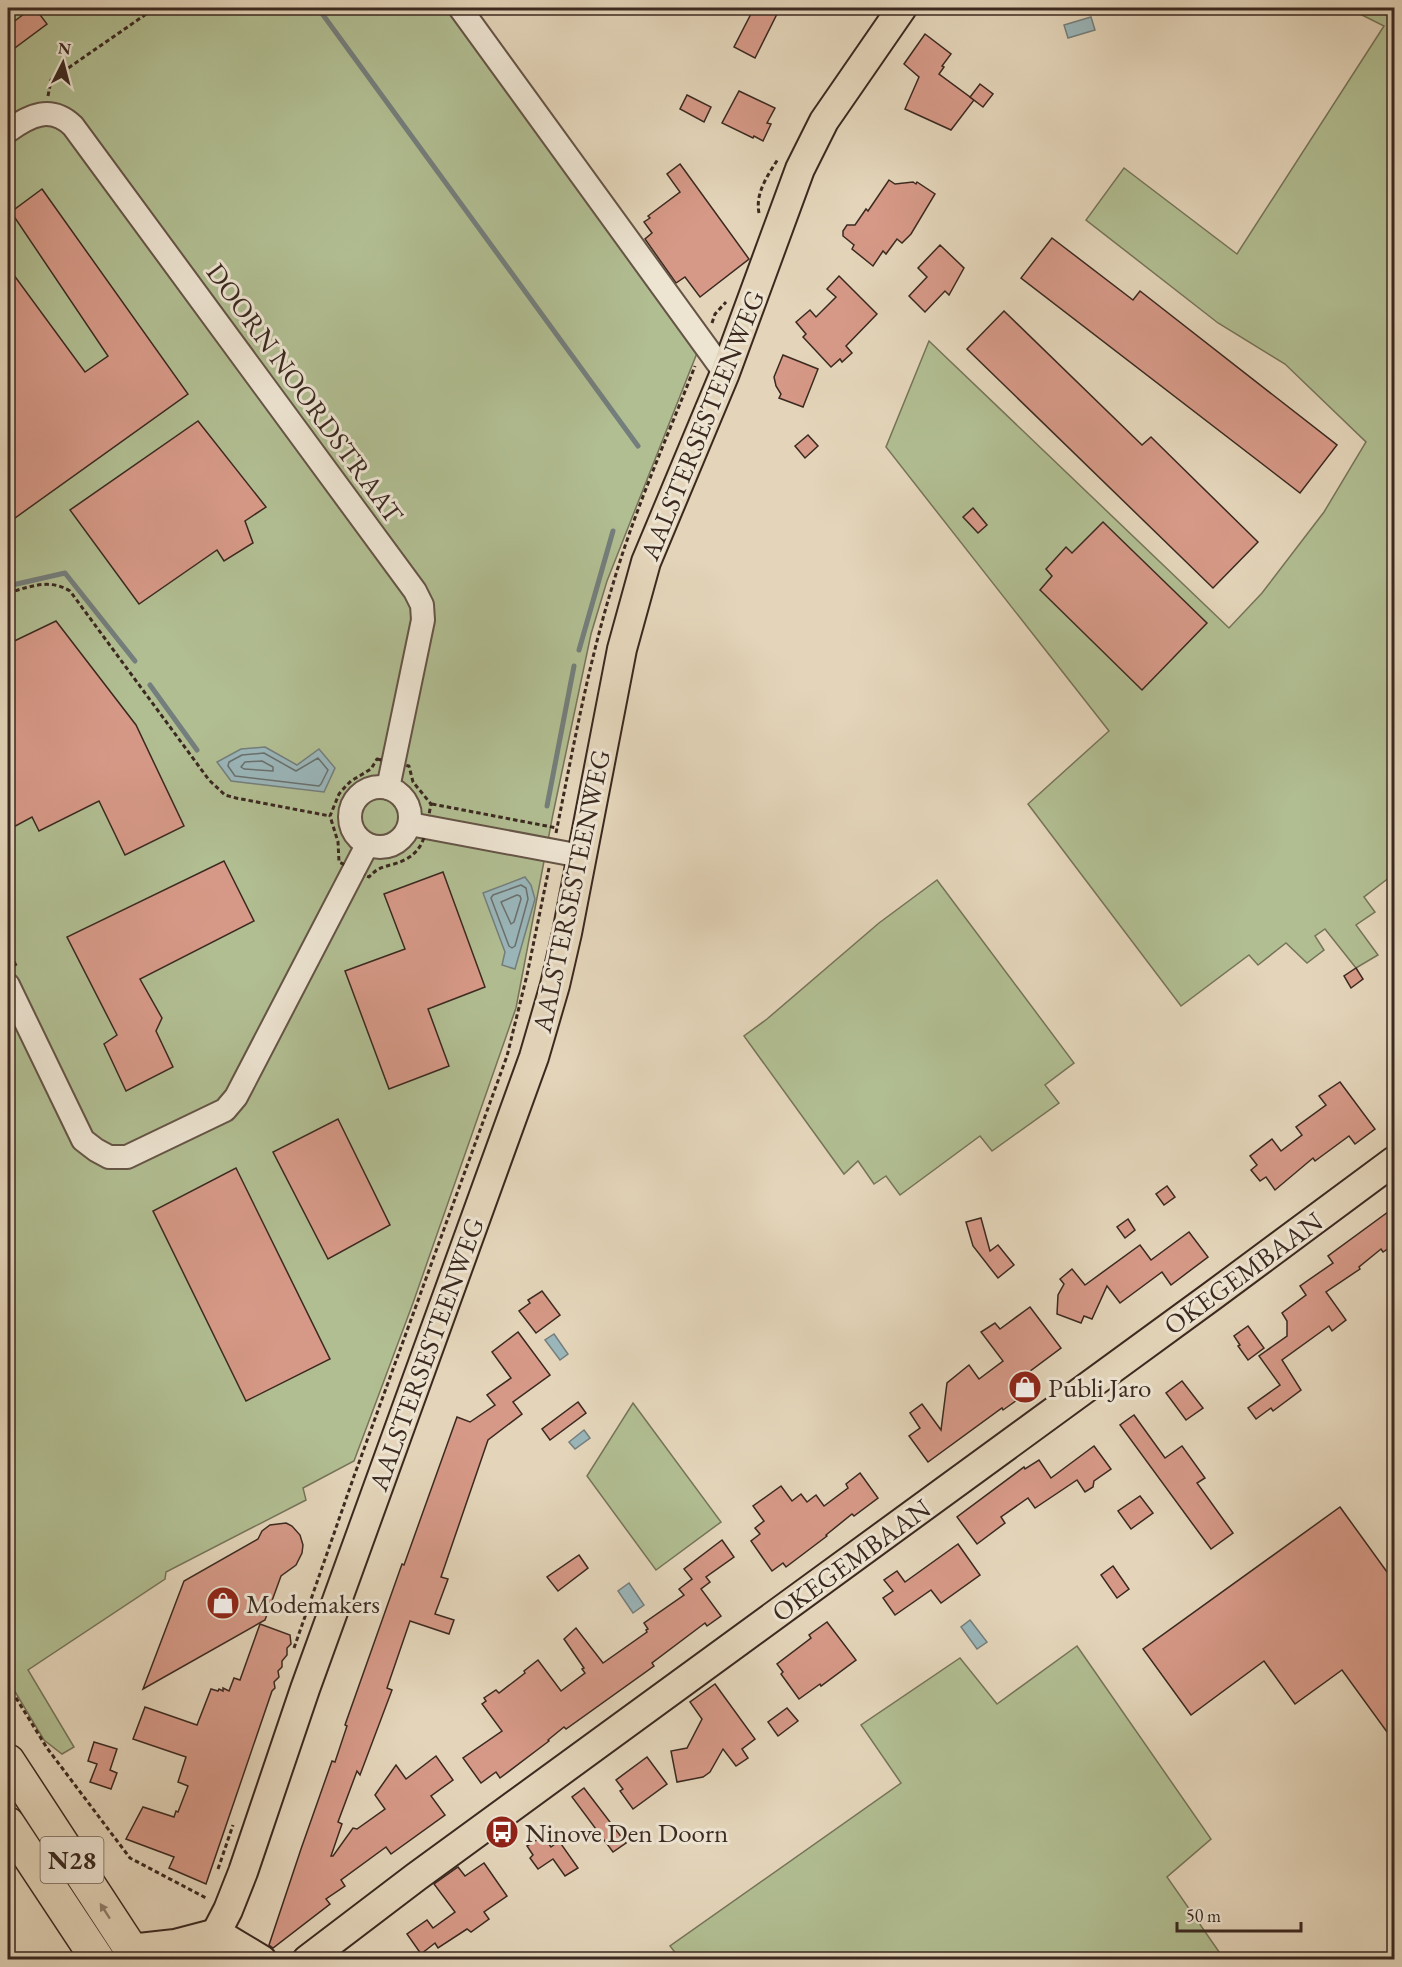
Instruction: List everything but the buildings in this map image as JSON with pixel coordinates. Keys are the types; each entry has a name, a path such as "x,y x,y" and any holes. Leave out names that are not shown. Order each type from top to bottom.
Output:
{"highway":[{"name":"N28","path":"8,1761 134,1954"},
{"name":"N28","path":"8,1824 98,1959"}],"main road":[{"name":"AALSTERSESTEENWEG","path":"202,1959 217,1932 243,1872 305,1689 534,1057 567,933 622,649 646,562 725,373 800,169 824,121 902,8"},
{"name":"OKEGEMBAAN","path":"307,1959 1395,1161"},
{"path":"134,1954 217,1932 262,1959"}],"street":[{"path":"460,8 725,373"},
{"name":"DOORN NOORDSTRAAT","path":"8,131 26,117 47,114 63,117 73,126 415,591 422,605 423,620 387,788"},
{"path":"418,825 405,800 397,792 387,788 375,787 366,790 352,804 351,826 359,840 367,845 391,846 418,825 581,856"},
{"path":"13,978 83,1140 109,1157 127,1157 225,1110 236,1097 367,845"}],"path":[{"path":"48,97 51,80 153,8"},
{"path":"760,216 759,194 780,156"},
{"path":"292,1653 507,1056 527,975 586,688 613,584 628,537 715,314 729,299"},
{"path":"8,593 51,583 70,591 209,780 225,795 330,816"},
{"path":"431,804 418,825 423,844 405,860 380,867 369,877 339,862 338,842 330,816 339,794 351,781 371,769 377,759 409,766 413,782 431,804 556,828"},
{"path":"8,948 13,978"},
{"path":"8,1684 47,1748 130,1858 209,1899 211,1891"},
{"path":"217,1874 234,1823"}],"green space":[{"path":"8,8 451,8 697,353 607,581 591,634 553,814 516,1008 413,1303 354,1461 303,1488 306,1500 166,1572 165,1579 28,1670 74,1747 62,1754 44,1740 8,1680"},
{"path":"1348,8 1394,8 1394,874 1364,897 1375,912 1356,925 1378,955 1356,968 1325,929 1315,936 1324,950 1307,963 1286,943 1258,965 1249,955 1181,1006 1028,804 1109,731 886,447 929,341 1229,628 1262,593 1324,512 1366,442 1285,364 1218,323 1086,220 1124,168 1237,254 1384,26"},
{"path":"937,880 1074,1063 1045,1085 1059,1103 992,1151 980,1136 900,1195 886,1176 874,1184 858,1161 844,1174 744,1036 879,923"},
{"path":"633,1403 721,1522 656,1570 587,1476"},
{"path":"1077,1646 1211,1839 1167,1877 1224,1959 680,1959 670,1946 901,1783 861,1725 960,1658 997,1704"}],"water":[{"path":"1091,17 1095,30 1068,38 1064,25"},
{"path":"265,747 297,765 319,749 335,768 324,792 231,781 217,762 241,749"},
{"path":"525,877 531,885 535,899 515,969 502,965 505,952 483,893"},
{"path":"554,1334 568,1354 560,1360 545,1340"},
{"path":"584,1430 590,1438 575,1449 569,1442"},
{"path":"629,1583 644,1605 633,1613 618,1591"},
{"path":"970,1620 987,1642 977,1649 961,1627"}],"waterway":[{"path":"318,8 638,446"},
{"path":"579,650 613,531"},
{"path":"8,586 65,573 135,661"},
{"path":"547,806 574,666"},
{"path":"150,685 197,750"}],"place":[{"name":"Publi Jaro","path":"1025,1387"},
{"name":"Modemakers","path":"223,1603"},
{"name":"Ninove Den Doorn","path":"502,1832"}]}
